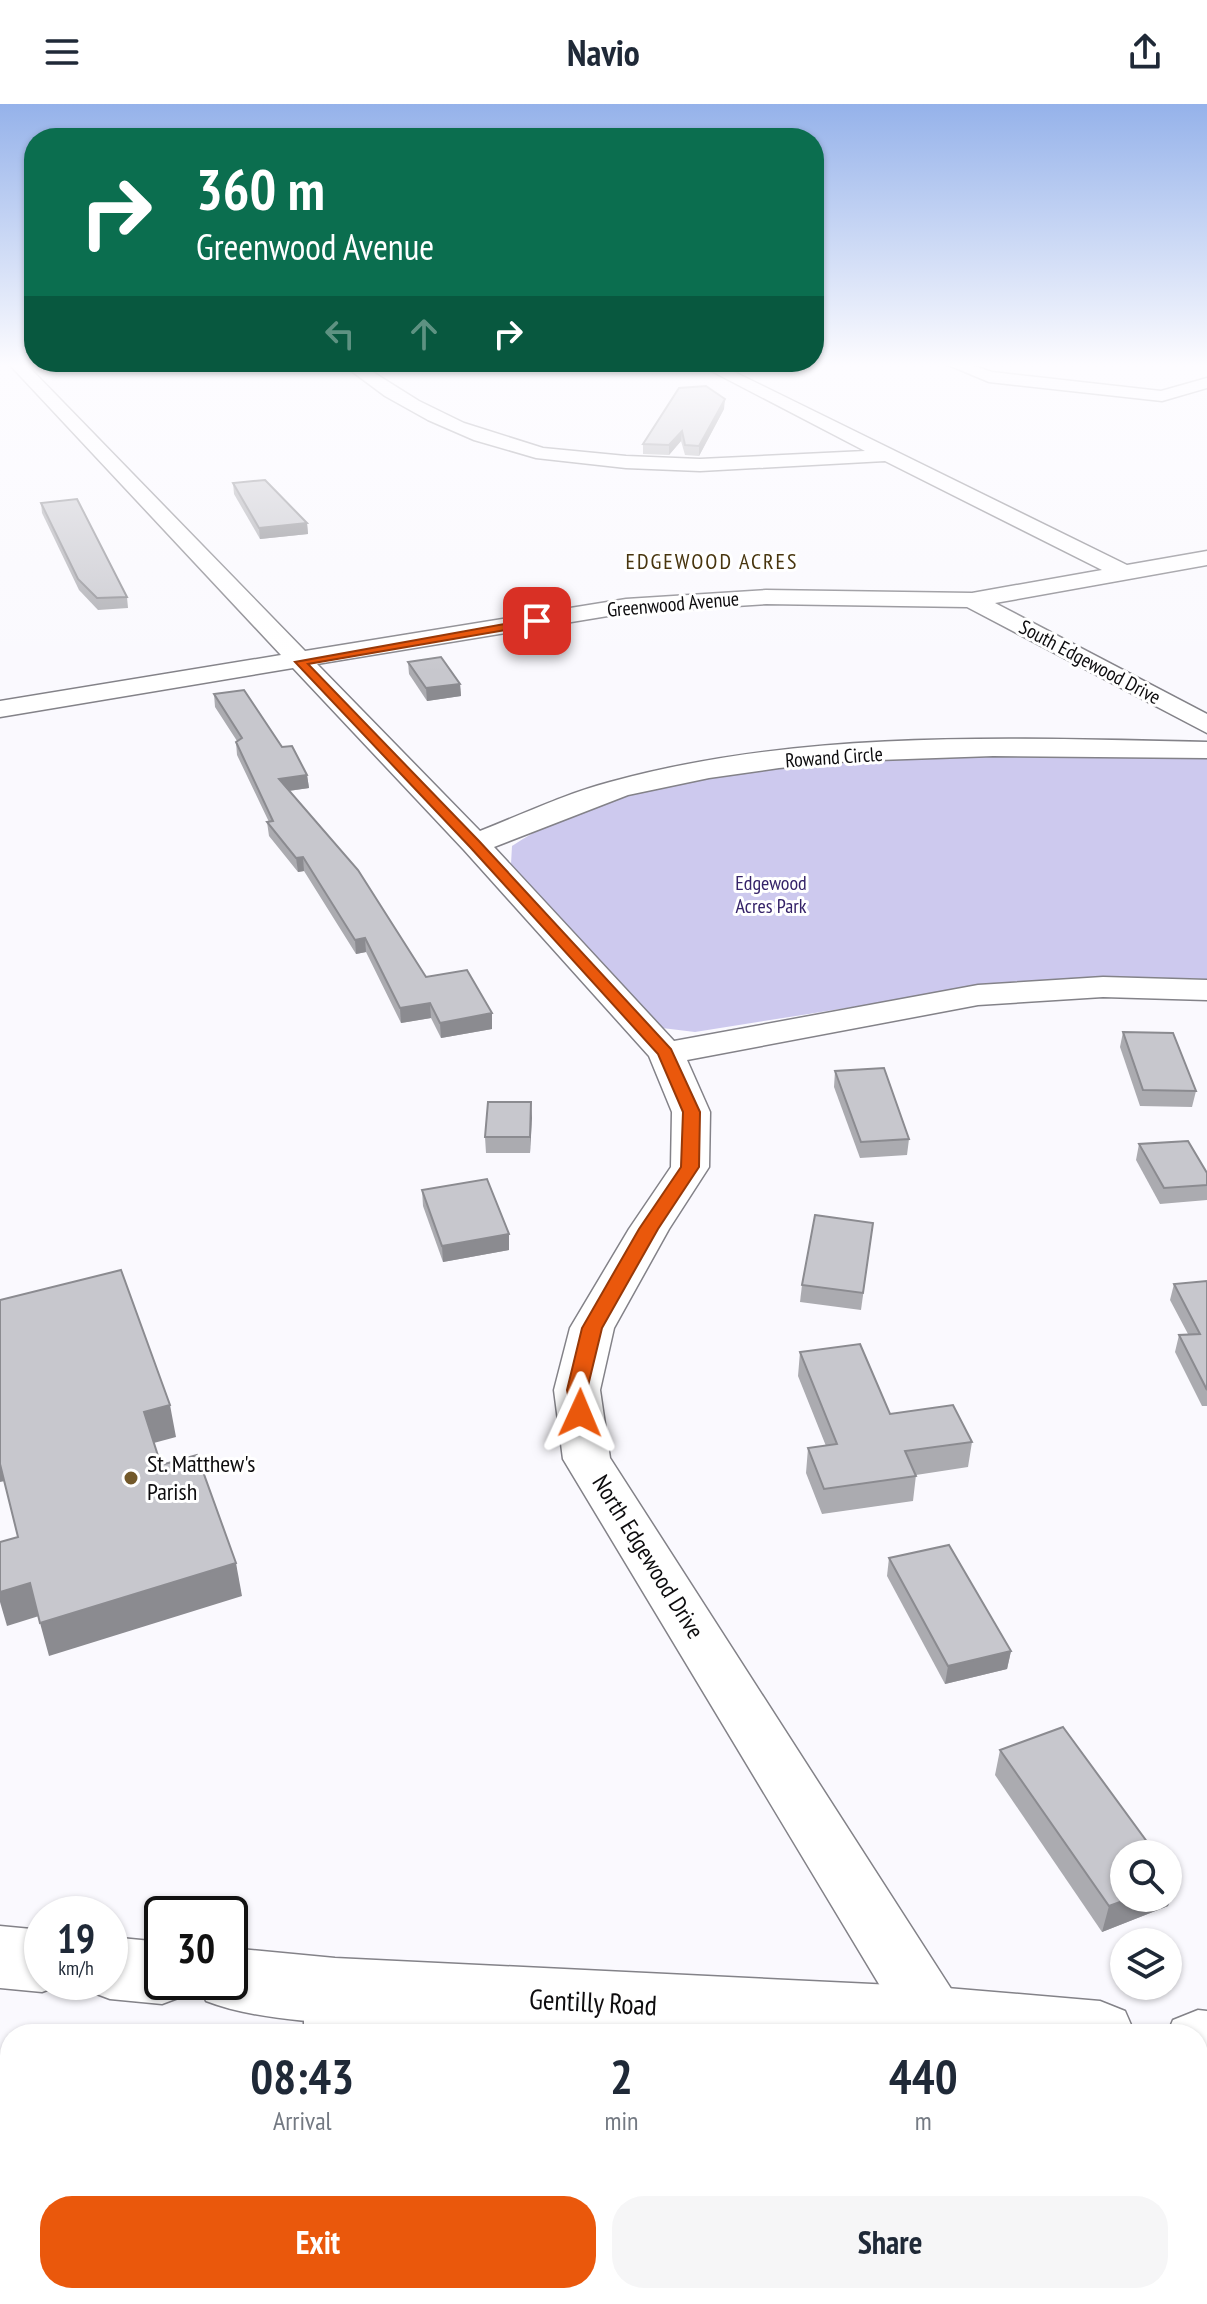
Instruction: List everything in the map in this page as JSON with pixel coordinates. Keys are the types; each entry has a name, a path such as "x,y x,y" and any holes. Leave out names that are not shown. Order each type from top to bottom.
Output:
{"street":[{"name":"North Edgewood Drive","path":"114,467 475,844 666,1053 691,1112 690,1167 649,1229 592,1328 577,1390 587,1459 935,2019"},
{"path":"910,467 1125,573"},
{"name":"Greenwood Avenue","path":"0,709 626,606 766,597 972,600 1207,558"},
{"name":"South Edgewood Drive","path":"972,600 1207,725"},
{"name":"Rowand Circle","path":"475,844 592,797 711,768 930,750 1207,750"},
{"path":"666,1053 978,995 1103,987 1207,990"},
{"path":"0,1957 24,1959"},
{"name":"Gentilly Road","path":"248,1985 336,2012 935,2019 990,2024"}],"green space":[{"name":"Edgewood Acres Park","path":"1183,753 1207,757 1207,979 1122,977 1010,982 695,1032 662,1028 511,864 512,846 579,812 650,791 759,770 940,756"}],"building":[{"path":"265,480 307,523 259,528 233,483"},
{"path":"77,499 127,597 97,598 78,579 41,503"},
{"path":"441,657 460,684 426,688 408,662"},
{"path":"244,690 282,747 292,746 307,775 279,779 358,870 426,977 467,970 492,1013 440,1023 430,1003 400,1008 365,938 355,940 303,857 296,858 267,822 273,821 236,742 242,738 214,694"},
{"path":"1123,1032 1173,1033 1196,1091 1143,1090"},
{"path":"884,1068 909,1139 861,1142 835,1071"},
{"path":"488,1102 531,1102 530,1137 485,1137"},
{"path":"1188,1141 1207,1173 1207,1185 1164,1188 1139,1144"},
{"path":"487,1179 509,1234 442,1246 422,1190"},
{"path":"815,1215 873,1223 863,1293 802,1285"},
{"name":"St. Matthew's Parish","path":"121,1270 170,1405 144,1412 161,1465 197,1455 236,1563 40,1623 30,1583 0,1592 0,1542 18,1537 0,1464 0,1300"},
{"path":"1207,1281 1207,1390 1179,1335 1200,1334 1174,1284"},
{"path":"860,1344 890,1414 953,1405 972,1442 905,1451 916,1476 824,1489 808,1448 837,1444 800,1352"},
{"path":"949,1545 1011,1651 948,1666 889,1558"},
{"path":"1063,1727 1146,1840 1110,1840 1110,1906 1109,1906 1000,1750"}],"place":[{"name":"St. Matthew's Parish","path":"131,1478"}],"district":[{"name":"EDGEWOOD ACRES","path":"712,561"}],"route":[{"path":"537,621 300,662 475,844 666,1053 691,1112 690,1167 649,1229 592,1328 577,1390 580,1413"}]}
